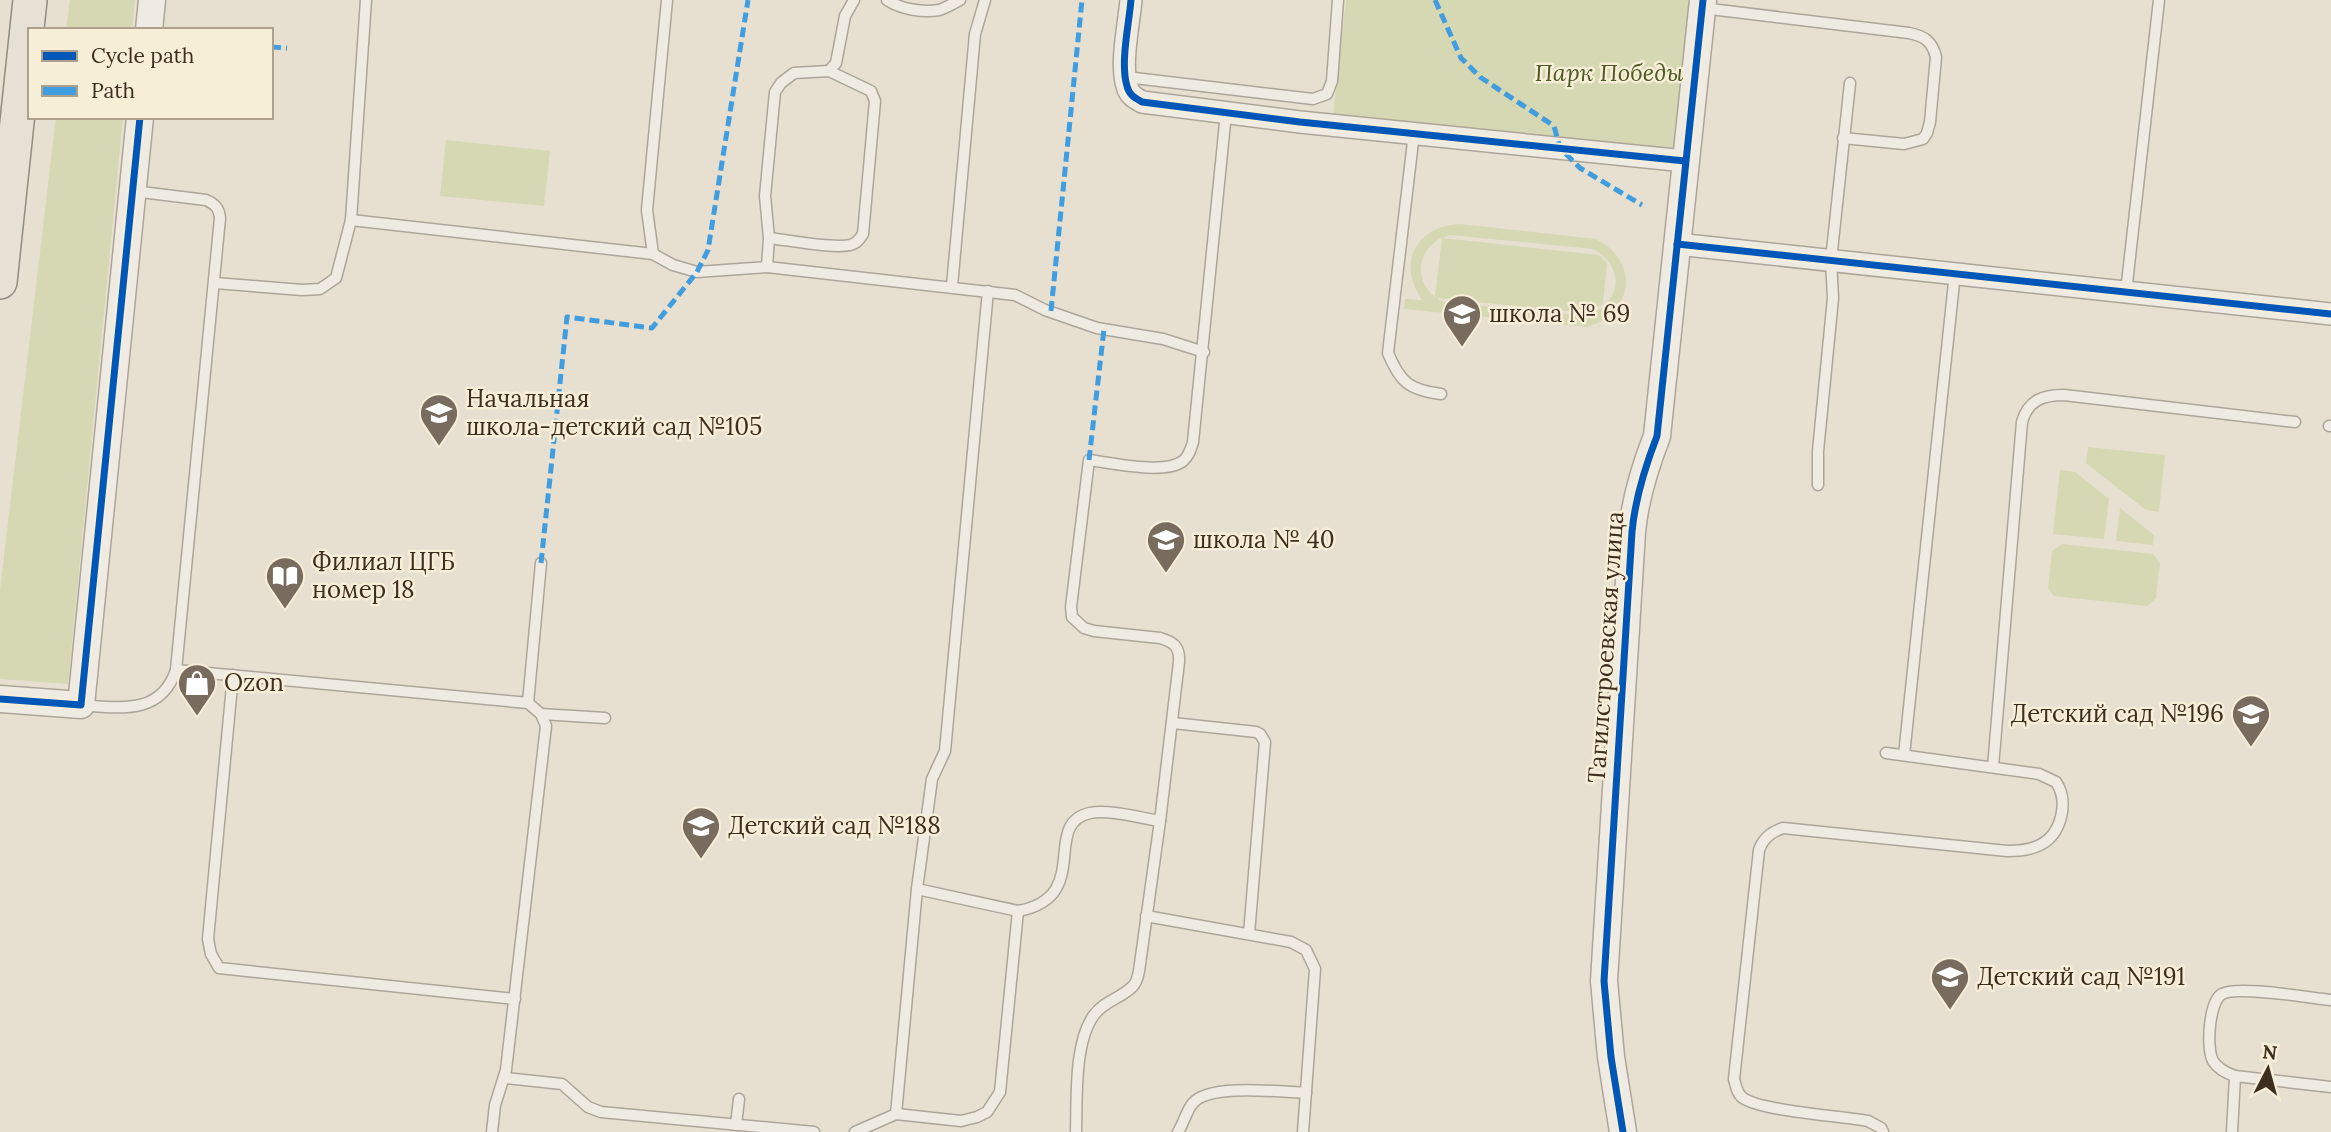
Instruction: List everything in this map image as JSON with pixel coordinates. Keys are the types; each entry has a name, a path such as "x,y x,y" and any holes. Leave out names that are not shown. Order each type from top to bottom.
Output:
{"main road":[{"path":"0,282 30,0"}],"street":[{"path":"149,28 152,0"},
{"path":"1131,0 1127,88 1132,96 1142,102 1685,161"},
{"name":"Тагилстроевская улица","path":"1623,1132 1611,1057 1604,981 1633,512 1657,436 1702,4"},
{"path":"0,699 81,705 140,119"},
{"path":"1677,244 2331,314"}],"lane":[{"path":"215,282 302,290 320,289 337,278 351,220 366,0"},
{"path":"653,254 647,210 667,0"},
{"path":"829,71 836,63 845,16 853,0"},
{"path":"887,0 914,10 939,10 960,0"},
{"path":"952,286 975,34 985,0"},
{"path":"1123,0 1131,0"},
{"path":"1126,77 1313,99 1321,97 1328,94 1332,82 1338,0"},
{"path":"2126,292 2159,0"},
{"path":"1702,4 1909,33 1927,39 1934,47 1936,57 1930,122 1923,139 1904,144 1843,138"},
{"path":"767,267 769,238 765,196 775,92 781,83 794,73 829,71 871,91 874,101 863,234 853,245 769,238"},
{"path":"1818,485 1818,451 1833,298 1831,260 1850,83"},
{"path":"1076,1132 1085,1032 1093,1016 1103,1005 1135,985 1139,971 1179,662 1177,646 1169,640 1084,628 1072,617 1089,460 1160,468 1184,461 1189,454 1193,442 1203,352 1226,113"},
{"path":"1413,133 1388,353 1396,373 1410,386 1423,392 1441,394"},
{"path":"81,705 112,708 141,706 168,689 176,670 215,282 219,211 214,204 193,197 133,191"},
{"path":"351,220 653,254 673,265 697,272 767,267 1015,295 1045,310 1097,328 1163,339 1203,352"},
{"path":"1904,755 1955,273"},
{"path":"896,1114 917,889 932,779 945,751 988,291"},
{"path":"1993,767 2025,410 2049,395 2064,395 2295,422"},
{"path":"528,703 541,563"},
{"path":"176,670 528,703 541,714 546,726 515,999 505,1078 495,1105 492,1132"},
{"path":"233,675 208,939 211,954 219,968 515,999"},
{"path":"541,714 606,718"},
{"path":"1173,723 1256,732 1265,742 1249,934"},
{"path":"1882,1132 1881,1128 1868,1121 1765,1107 1742,1097 1737,1089 1734,1079 1759,850 1767,836 1783,828 2007,851 2027,850 2050,838 2060,821 2063,798 2056,782 2039,774 1886,753"},
{"path":"917,889 1018,911 1034,908 1052,896 1061,881 1065,840 1071,825 1080,817 1092,812 1160,821"},
{"path":"855,1132 896,1114 961,1121 987,1112 994,1103 1000,1091 1018,911"},
{"path":"1146,916 1249,934 1299,945 1306,950 1315,969 1303,1132"},
{"path":"2331,1000 2236,990 2221,994 2212,1004 2209,1050 2212,1060 2225,1073 2331,1087"},
{"path":"2232,1132 2235,1076"},
{"path":"505,1078 562,1084 594,1111 811,1132 809,1118"},
{"path":"1178,1132 1194,1102 1203,1094 1227,1091 1306,1093"},
{"path":"736,1125 739,1099"}],"green space":[{"path":"70,0 135,0 132,28 66,28"},
{"name":"Парк Победы","path":"1346,0 1690,0 1674,146 1669,150 1333,116"},
{"path":"56,119 123,119 68,684 0,679 0,590"},
{"path":"446,140 550,151 544,206 440,196"},
{"path":"1460,224 1596,239 1620,260 1626,286 1622,299 1603,320 1587,327 1404,309 1405,299 1422,300 1411,273 1415,249 1422,239 1444,226","holes":["1450,235 1593,249 1611,265 1615,275 1613,294 1598,311 1586,316 1443,302 1437,298 1586,313 1603,304 1607,263 1599,255 1442,238","1442,238 1435,297 1424,282 1421,266 1427,250"]},
{"path":"2088,447 2165,455 2159,512 2146,510 2086,463"},
{"path":"2060,470 2075,472 2109,499 2104,539 2053,534"},
{"path":"2120,508 2154,535 2153,545 2116,541"},
{"path":"2062,544 2153,554 2160,563 2156,598 2147,606 2054,596 2048,588 2052,551"}],"marked path":[{"path":"541,563 567,317 652,328 697,272 708,250 748,0"},
{"path":"1051,311 1082,0"},
{"path":"1435,0 1461,58 1480,77 1554,126 1560,148 1580,168 1642,205"},
{"path":"273,47 287,48"},
{"path":"1089,460 1104,329"}],"cycle path":[{"path":"1131,0 1125,77 1129,92 1142,102 1300,122 1685,161"},
{"path":"1623,1132 1611,1057 1604,981 1632,532 1641,483 1657,436 1703,0"},
{"path":"0,699 81,705 140,119"},
{"path":"1677,244 2331,314"}],"place":[{"name":"школа № 69","path":"1462,348"},
{"name":"Начальная школа-детский сад №105","path":"439,447"},
{"name":"школа № 40","path":"1166,574"},
{"name":"Филиал ЦГБ номер 18","path":"285,610"},
{"name":"Ozon","path":"197,717"},
{"name":"Детский сад №196","path":"2251,748"},
{"name":"Детский сад №188","path":"701,860"},
{"name":"Детский сад №191","path":"1950,1011"}]}
